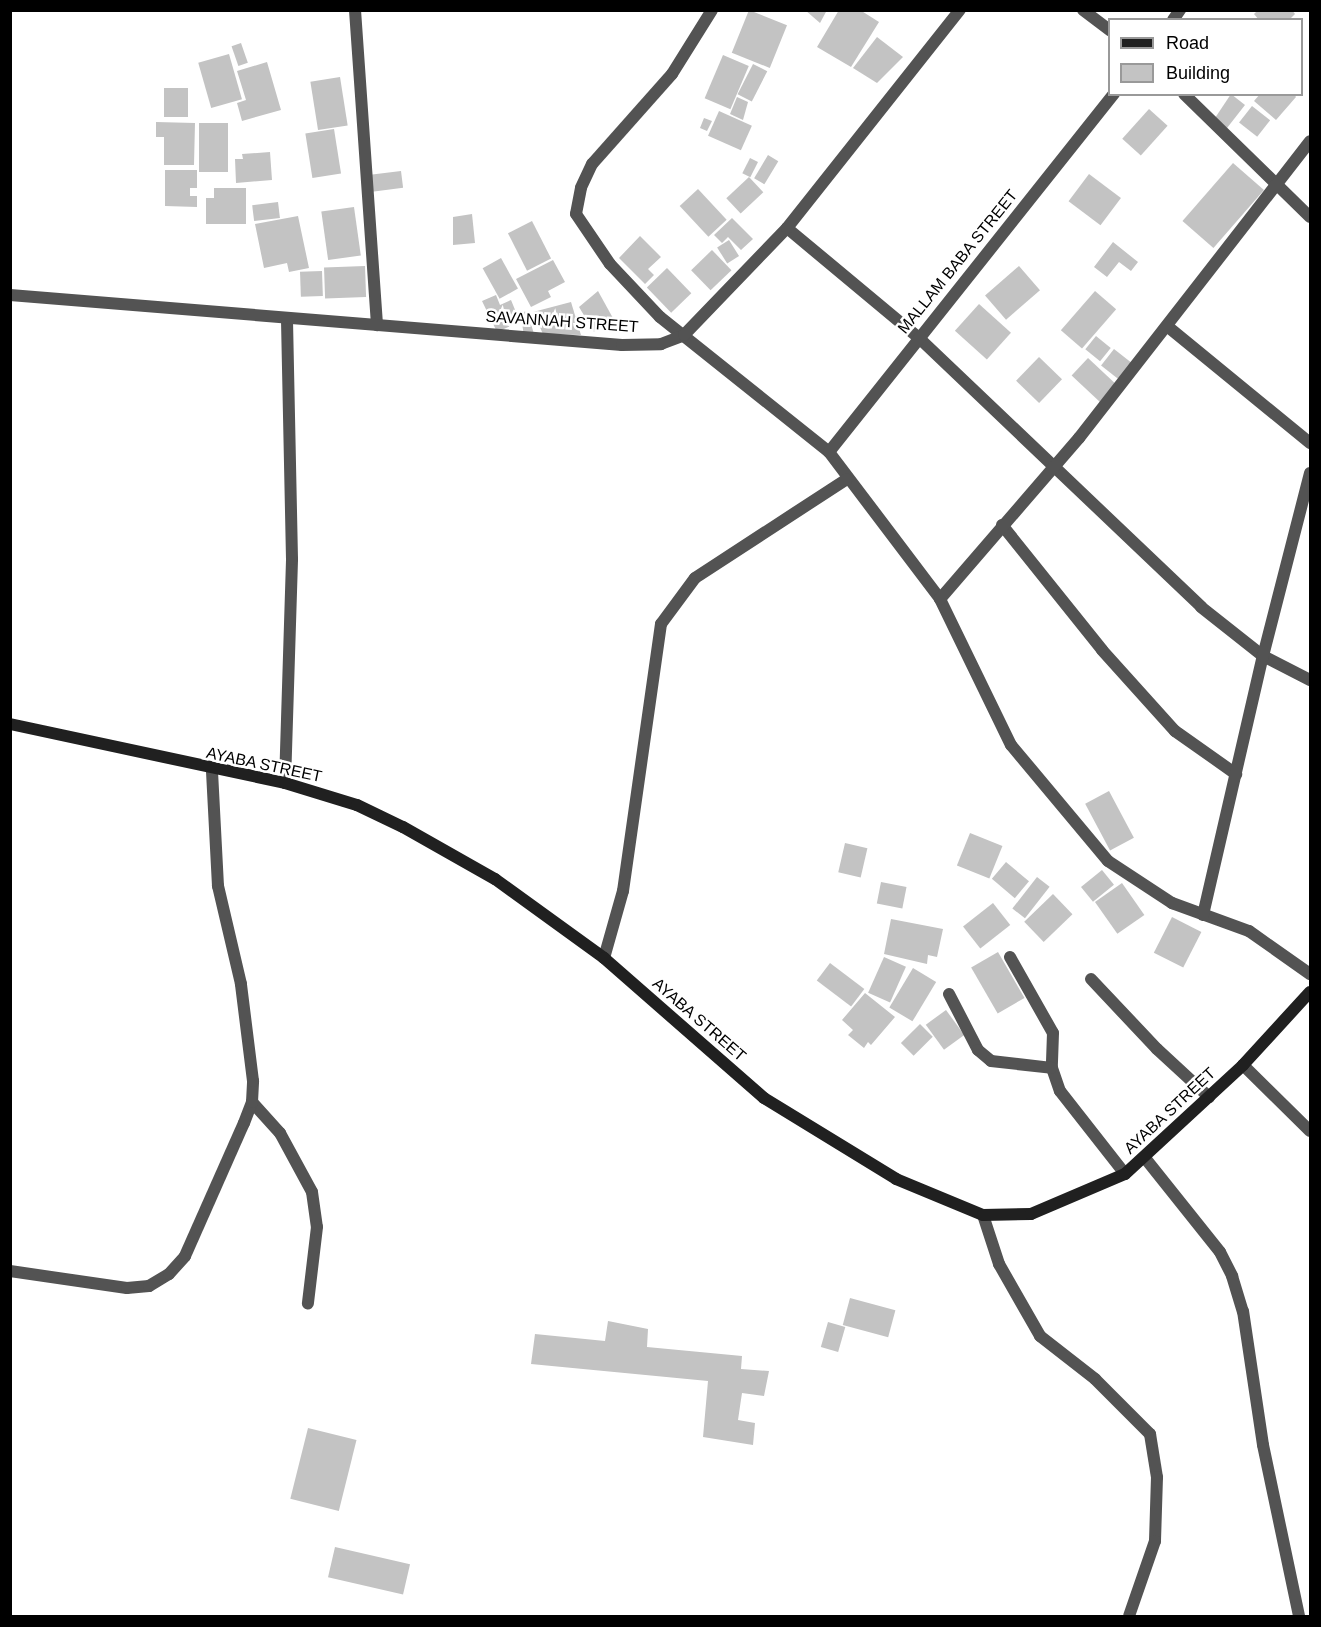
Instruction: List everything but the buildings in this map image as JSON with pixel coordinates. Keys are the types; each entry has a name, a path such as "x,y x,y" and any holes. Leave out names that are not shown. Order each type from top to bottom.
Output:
{"main road":[{"name":"AYABA STREET","path":"10,724 212,770 285,783 357,805 403,827 495,879 604,958 764,1098 896,1179 983,1215 1031,1214 1125,1174 1145,1158 1243,1065 1311,992"}],"street":[{"path":"355,10 376,325"},
{"path":"712,10 672,75 592,164 581,188 576,214 610,264 660,317 829,452 847,479 901,543 940,599 1011,746 1073,824 1108,861 1139,885 1203,915 1249,931 1311,974"},
{"name":"SAVANNAH STREET","path":"10,295 622,345 662,344 684,335 786,228 960,10"},
{"path":"1083,10 1108,29"},
{"name":"MALLAM BABA STREET","path":"829,452 1112,96"},
{"path":"1186,96 1311,217"},
{"path":"940,599 1051,466 1078,438 1311,141"},
{"path":"786,228 919,338 1186,594 1263,656 1311,680"},
{"path":"285,783 292,559 287,318"},
{"path":"1167,326 1311,443"},
{"path":"1203,915 1263,656 1311,473"},
{"path":"604,958 625,882 661,624 695,578 847,479"},
{"path":"1002,525 1102,650 1175,731 1236,774"},
{"path":"12,1274 127,1288 149,1286 169,1274 185,1257 252,1102 253,1081 241,984 218,886 212,770"},
{"path":"1010,957 1053,1033 1052,1068 1060,1091 1125,1174"},
{"path":"1091,979 1157,1050 1209,1097"},
{"path":"949,994 978,1050 991,1061 1052,1068"},
{"path":"1243,1065 1311,1131"},
{"path":"252,1102 280,1133 312,1192 317,1227 308,1303"},
{"path":"1145,1158 1220,1252 1233,1276 1243,1311 1263,1445 1299,1617"},
{"path":"983,1215 999,1264 1040,1336 1095,1379 1150,1434 1157,1477 1155,1541 1129,1617"}]}
